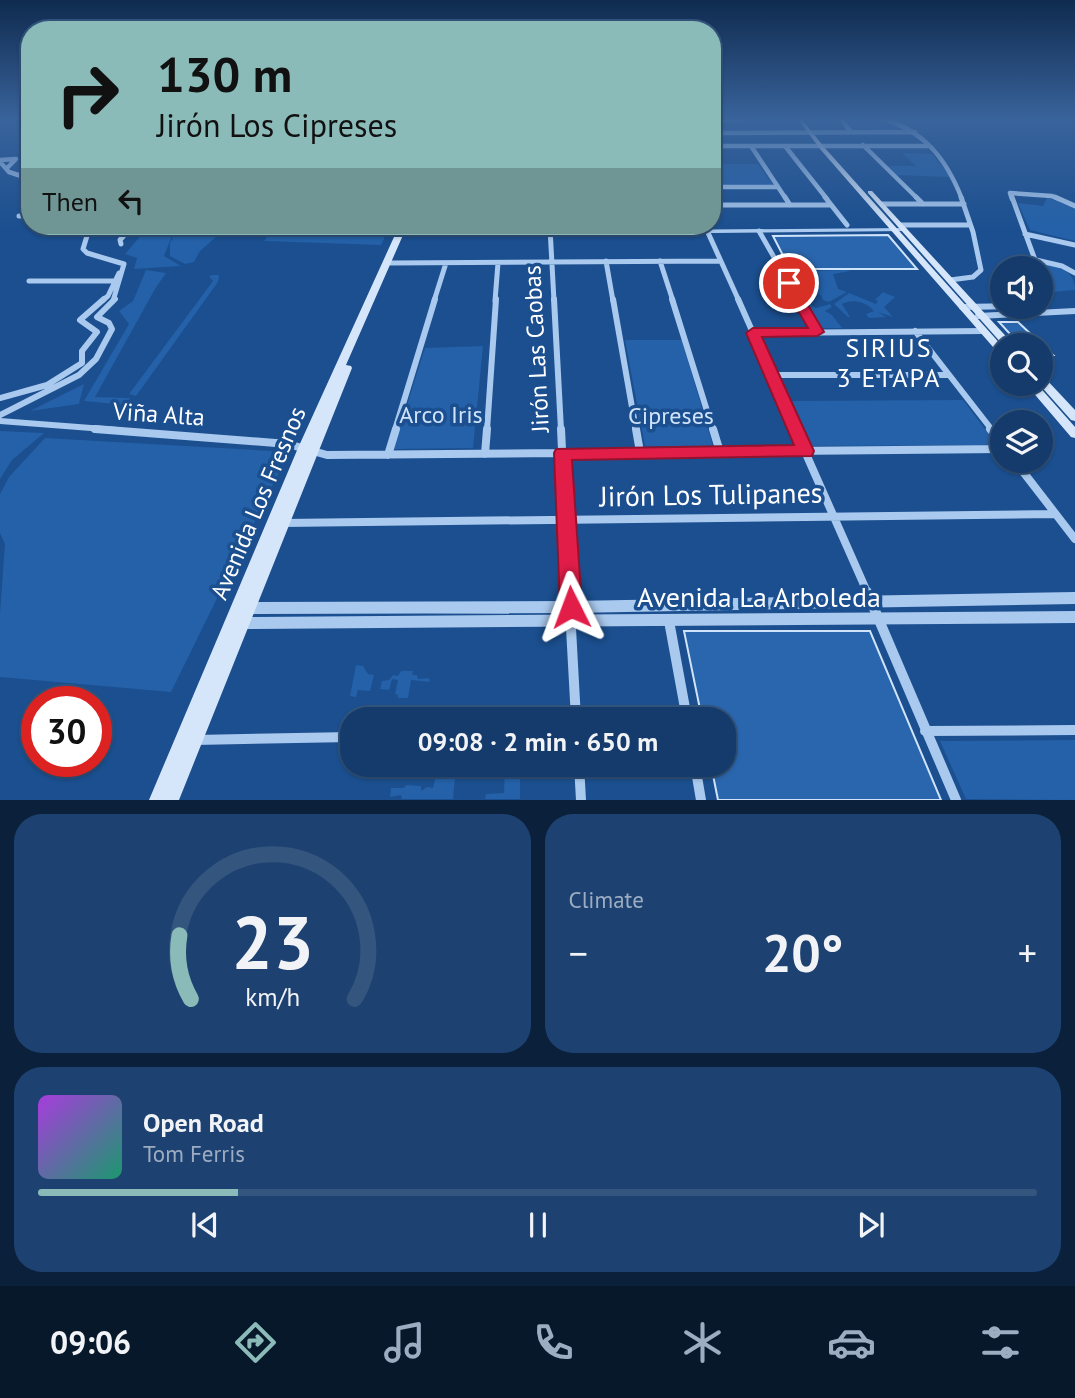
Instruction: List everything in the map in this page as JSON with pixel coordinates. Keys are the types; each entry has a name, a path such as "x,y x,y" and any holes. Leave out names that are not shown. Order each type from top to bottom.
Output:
{"main road":[{"path":"832,155 898,228 950,280 990,335"},
{"path":"833,155 882,204 962,307 995,333"},
{"name":"Avenida Los Fresnos","path":"170,800 241,615 400,235"},
{"name":"Avenida Los Fresnos","path":"158,800 283,523 308,451 401,235"},
{"path":"1043,396 1073,425"},
{"path":"1052,396 1073,425"}],"street":[{"path":"757,155 790,205"},
{"path":"792,155 847,225"},
{"path":"874,155 923,204"},
{"path":"936,155 951,174 964,204 981,270 973,277 950,280"},
{"path":"0,161 16,159 7,168"},
{"path":"0,161 9,172 19,175"},
{"path":"721,187 778,187"},
{"path":"1034,256 1010,193 1052,195 1075,206"},
{"path":"882,204 964,204"},
{"path":"721,205 831,205"},
{"path":"721,229 847,225 898,228"},
{"path":"721,230 759,232 970,225"},
{"path":"759,232 817,332"},
{"path":"1025,234 1075,245"},
{"path":"0,398 47,385 82,363 83,348 97,332 80,320 108,296 124,266 119,261 93,255 83,249 87,235"},
{"path":"121,244 120,240 124,235"},
{"name":"Jirón Las Caobas","path":"557,235 552,262 575,707"},
{"path":"709,235 806,451 956,800"},
{"path":"606,261 639,452"},
{"path":"660,261 720,452"},
{"path":"390,263 720,261"},
{"path":"388,455 446,263"},
{"path":"485,454 498,263"},
{"path":"1053,265 1062,266 1075,273"},
{"path":"30,281 118,281"},
{"path":"0,415 63,384 91,366 112,329 111,325 97,317 115,299 118,281"},
{"path":"1053,314 1075,312"},
{"path":"753,333 915,331 990,316"},
{"path":"979,319 990,318"},
{"path":"915,331 990,430"},
{"path":"772,375 949,375"},
{"name":"Viña Alta","path":"0,421 275,442 308,451 388,455 990,447"},
{"path":"1024,473 1075,540"},
{"name":"Jirón Los Tulipanes","path":"283,523 1055,514"},
{"name":"Avenida La Arboleda","path":"241,615 869,600 1075,598"},
{"name":"Avenida La Arboleda","path":"241,615 571,622 1075,617"},
{"path":"669,621 685,707"},
{"path":"925,731 1075,730"},
{"path":"195,740 340,737"},
{"path":"579,777 580,800"},
{"path":"697,777 701,800"}],"green space":[{"path":"905,155 933,155 951,177 895,175 887,166 916,166"},
{"path":"721,164 758,164 773,185 721,185"},
{"path":"1048,196 1075,209 1075,241 1030,230 1018,203 1043,206"},
{"path":"141,235 172,235 164,256 181,266 134,269 137,258 125,254"},
{"path":"174,235 218,235 200,251 194,262 185,264 170,256 170,243"},
{"path":"269,235 386,235 381,245 264,241"},
{"path":"874,250 889,269 883,265 867,265 871,269 862,269 859,265 843,265 846,270 851,271 833,274 838,289 847,292 829,302 815,293 808,297 808,304 816,308 830,304 832,307 825,311 832,315 842,328 822,328 788,272 844,270 837,270 834,265 818,265 819,270 807,251"},
{"path":"1053,266 1069,274 1075,290 1053,292"},
{"path":"146,270 166,273 95,397 130,398 126,405 84,401 129,324 119,311 133,301"},
{"path":"219,275 218,282 136,396 129,394 213,281 209,276"},
{"path":"883,292 895,297 884,307 893,317 878,312 886,317 869,318 866,314 874,311 868,305 855,301 842,304 848,317 834,304 849,293 876,304 878,301 875,300"},
{"name":"Cipreses","path":"625,340 682,340 713,446 645,446"},
{"name":"Arco Iris","path":"483,346 473,448 393,449 425,348"},
{"path":"84,384 79,404 30,411"},
{"path":"963,400 990,436 990,445 807,446 787,401"},
{"path":"0,431 44,433 12,460 0,479"},
{"path":"45,438 289,452 171,692 0,677 0,613 5,544 0,533 0,494 9,477"},
{"path":"356,665 363,666 368,674 374,675 370,691 358,690 356,697 350,696"},
{"path":"401,671 413,671 412,675 417,675 418,679 429,678 430,682 411,680 408,698 398,698 395,694 398,680 392,679 389,690 380,689 382,681 389,680 393,675 398,676"},
{"path":"1075,740 1075,800 966,799 940,741"},
{"path":"436,777 455,778 453,799 402,799 401,795 390,797 391,788 421,786 421,791 427,787 433,788"},
{"path":"505,777 520,777 520,799 485,799 486,794 504,793"}],"building":[{"path":"888,235 917,269 790,269 773,236"},
{"path":"999,322 1018,322 1030,333 1009,333"},
{"path":"684,631 870,631 941,800 718,800 713,777 736,777 736,707 700,707"}],"district":[{"name":"SIRIUS 3 ETAPA","path":"889,362"}],"route":[{"path":"571,607 562,453 806,451 753,333 817,332 789,283"}]}
